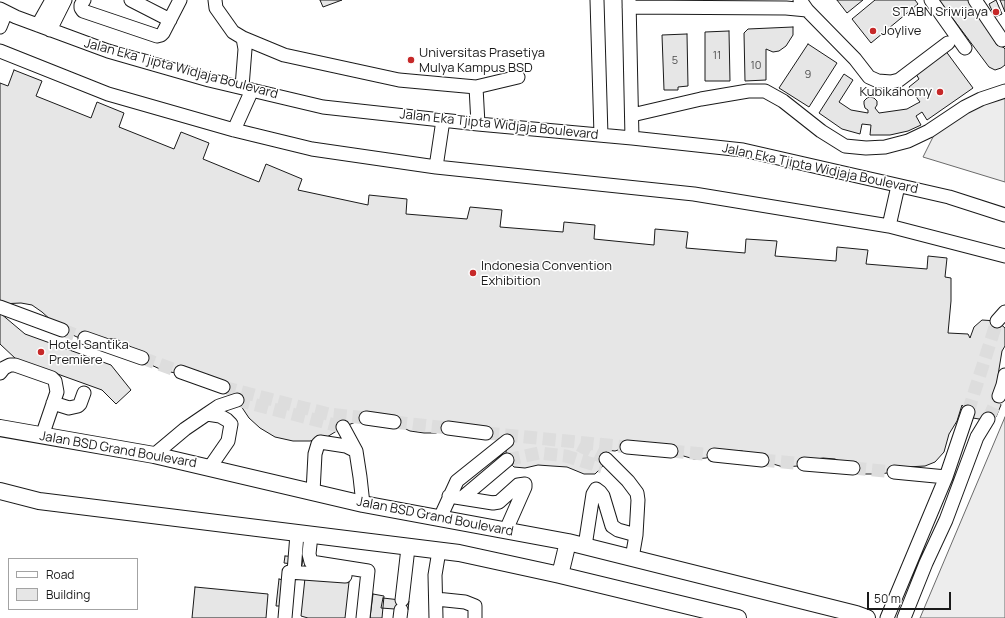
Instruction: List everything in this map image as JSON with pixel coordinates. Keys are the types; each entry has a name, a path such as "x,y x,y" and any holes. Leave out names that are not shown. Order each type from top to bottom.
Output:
{"main road":[{"name":"Jalan BSD Grand Boulevard","path":"0,428 154,455 363,504 568,542 859,617"},
{"path":"0,491 38,501 408,548 459,553 560,575 738,618"},
{"path":"560,575 568,542"}],"street":[{"path":"44,27 52,0"},
{"path":"44,27 65,0"},
{"path":"84,0 81,5 83,11 157,36 163,33 180,0"},
{"path":"131,0 170,20"},
{"path":"216,0 216,8 233,32 243,38 284,55 400,80 476,88 518,77"},
{"path":"597,0 601,135"},
{"path":"931,0 965,48"},
{"path":"975,0 1002,40"},
{"path":"632,138 629,4 786,8 804,5 855,59 869,77 878,81 891,82 899,80 948,43"},
{"path":"0,27 3,10"},
{"name":"Jalan Eka Tjipta Widjaja Boulevard","path":"3,10 108,52 209,80 323,107 743,150 949,197 1005,215"},
{"path":"234,130 247,88 243,38"},
{"path":"0,51 108,94 234,130 312,149 436,167 694,194 889,226 1005,256"},
{"path":"476,88 478,124"},
{"path":"632,115 701,99 748,91 766,91 783,100 821,132 845,146 866,148 908,141 929,131 971,104 1005,91"},
{"path":"436,167 443,120"},
{"path":"889,226 898,186"},
{"path":"0,307 62,330"},
{"path":"85,338 142,358"},
{"path":"0,373 4,368 10,365 15,365 52,378 55,381 57,392 42,436"},
{"path":"181,372 223,387"},
{"path":"999,396 1004,385 1005,375"},
{"path":"53,403 69,408 78,406 84,392"},
{"path":"154,455 185,429 207,414 220,406 237,400"},
{"path":"887,618 946,477 968,412"},
{"path":"207,414 220,416 228,420 231,424 228,441 210,467"},
{"path":"366,418 394,422"},
{"path":"904,618 946,520 977,437 988,419"},
{"path":"343,427 356,451 363,504"},
{"path":"448,428 486,433"},
{"path":"455,497 456,481 507,441"},
{"path":"313,492 315,454 320,442 346,446 356,451"},
{"path":"627,447 671,451"},
{"path":"956,447 971,454"},
{"path":"714,455 762,460"},
{"path":"440,518 455,497 507,460"},
{"path":"604,463 628,481 637,493 636,535 632,558"},
{"path":"804,464 854,468"},
{"path":"894,472 946,477"},
{"path":"455,497 499,502 518,485 524,484 525,487 506,530"},
{"path":"585,546 596,489 603,496 612,526 618,530 636,535"},
{"path":"931,512 946,520"},
{"path":"294,572 304,534"},
{"path":"304,534 311,562 368,571 363,618"},
{"path":"919,541 933,548"},
{"path":"401,609 408,548"},
{"path":"436,618 435,575 439,551"},
{"path":"285,618 289,572 367,578"},
{"path":"436,599 464,602 475,606 475,618"}],"shaded area":[{"path":"1005,97 1005,182 923,157 934,135 976,106"},
{"path":"1005,417 1005,618 920,618"}],"building":[{"path":"320,0 342,0 323,7"},
{"path":"837,0 863,0 847,13"},
{"name":"Joylive","path":"875,0 915,0 918,4 871,43 852,19"},
{"path":"939,0 970,0 997,45 1005,49 1005,65 995,70 989,67"},
{"path":"996,0 1002,14 995,17 989,4"},
{"path":"1000,0 1005,0 1005,12"},
{"path":"793,27 793,35 786,46 779,51 773,52 766,49 766,80 745,81 744,33 748,29"},
{"path":"729,31 730,81 705,81 705,32"},
{"path":"687,34 688,86 678,87 678,90 664,90 662,35"},
{"path":"808,44 837,63 809,107 779,88"},
{"name":"Kubikahomy","path":"945,50 973,88 927,120 922,112 916,116 921,125 908,131 890,135 870,135 871,125 862,124 860,134 842,129 819,113 844,74 853,80 839,102 851,110 868,113 868,110 865,108 864,101 870,97 877,101 875,108 879,113 907,109 920,102 909,87 919,79 916,74"},
{"name":"Indonesia Convention Exhibition","path":"14,70 42,81 36,96 91,118 97,102 124,113 119,127 174,149 181,132 209,143 203,159 259,182 266,164 302,179 298,190 368,205 369,195 407,199 406,214 467,219 470,207 502,210 500,227 563,232 564,222 595,225 594,239 654,245 655,229 688,232 686,248 745,253 746,239 777,241 775,256 836,261 837,247 868,250 866,264 927,269 928,256 947,258 945,277 951,278 951,301 948,333 968,334 970,338 974,327 982,320 997,321 1005,328 1005,346 1002,351 997,387 1001,405 996,417 985,420 973,418 962,405 957,421 949,434 944,452 935,462 925,466 907,467 894,472 880,474 865,474 835,459 823,458 811,460 798,466 783,467 742,451 731,451 706,458 694,459 662,447 627,447 615,451 606,450 606,459 602,467 595,474 584,474 567,467 538,465 525,468 514,467 507,460 507,441 500,440 482,431 448,428 436,433 424,433 410,431 399,426 366,418 343,427 327,437 310,441 293,441 275,437 260,428 249,418 237,400 227,390 198,371 175,373 162,370 147,363 130,346 116,339 77,337 62,330 32,305 21,303 0,304 0,83 8,86"},
{"name":"Hotel Santika Premiere","path":"0,313 25,334 111,365 131,390 116,404 102,390 16,359 0,344"},
{"path":"285,556 303,557 302,565 284,563"},
{"path":"305,578 349,582 345,618 308,618 301,616"},
{"path":"279,579 283,580 280,606 276,606"},
{"path":"195,587 268,594 266,618 192,618"},
{"path":"373,594 384,596 382,618 370,618"},
{"path":"383,598 409,601 408,610 381,608"}],"tunnel":[{"path":"968,412 997,321"},
{"path":"62,330 85,338"},
{"path":"142,358 181,372"},
{"path":"223,387 328,414 366,418"},
{"path":"988,419 999,396"},
{"path":"237,400 343,427"},
{"path":"394,422 448,428"},
{"path":"486,433 627,447"},
{"path":"579,445 606,459"},
{"path":"671,451 714,455"},
{"path":"507,460 539,453 566,456 602,467"},
{"path":"762,460 804,464"},
{"path":"853,468 894,472"}],"place":[{"name":"STABN Sriwijaya","path":"996,12"},
{"name":"Joylive","path":"873,31"},
{"name":"Universitas Prasetiya Mulya Kampus BSD","path":"411,60"},
{"name":"Kubikahomy","path":"940,92"},
{"name":"Indonesia Convention Exhibition","path":"473,273"},
{"name":"Hotel Santika Premiere","path":"41,352"}]}
